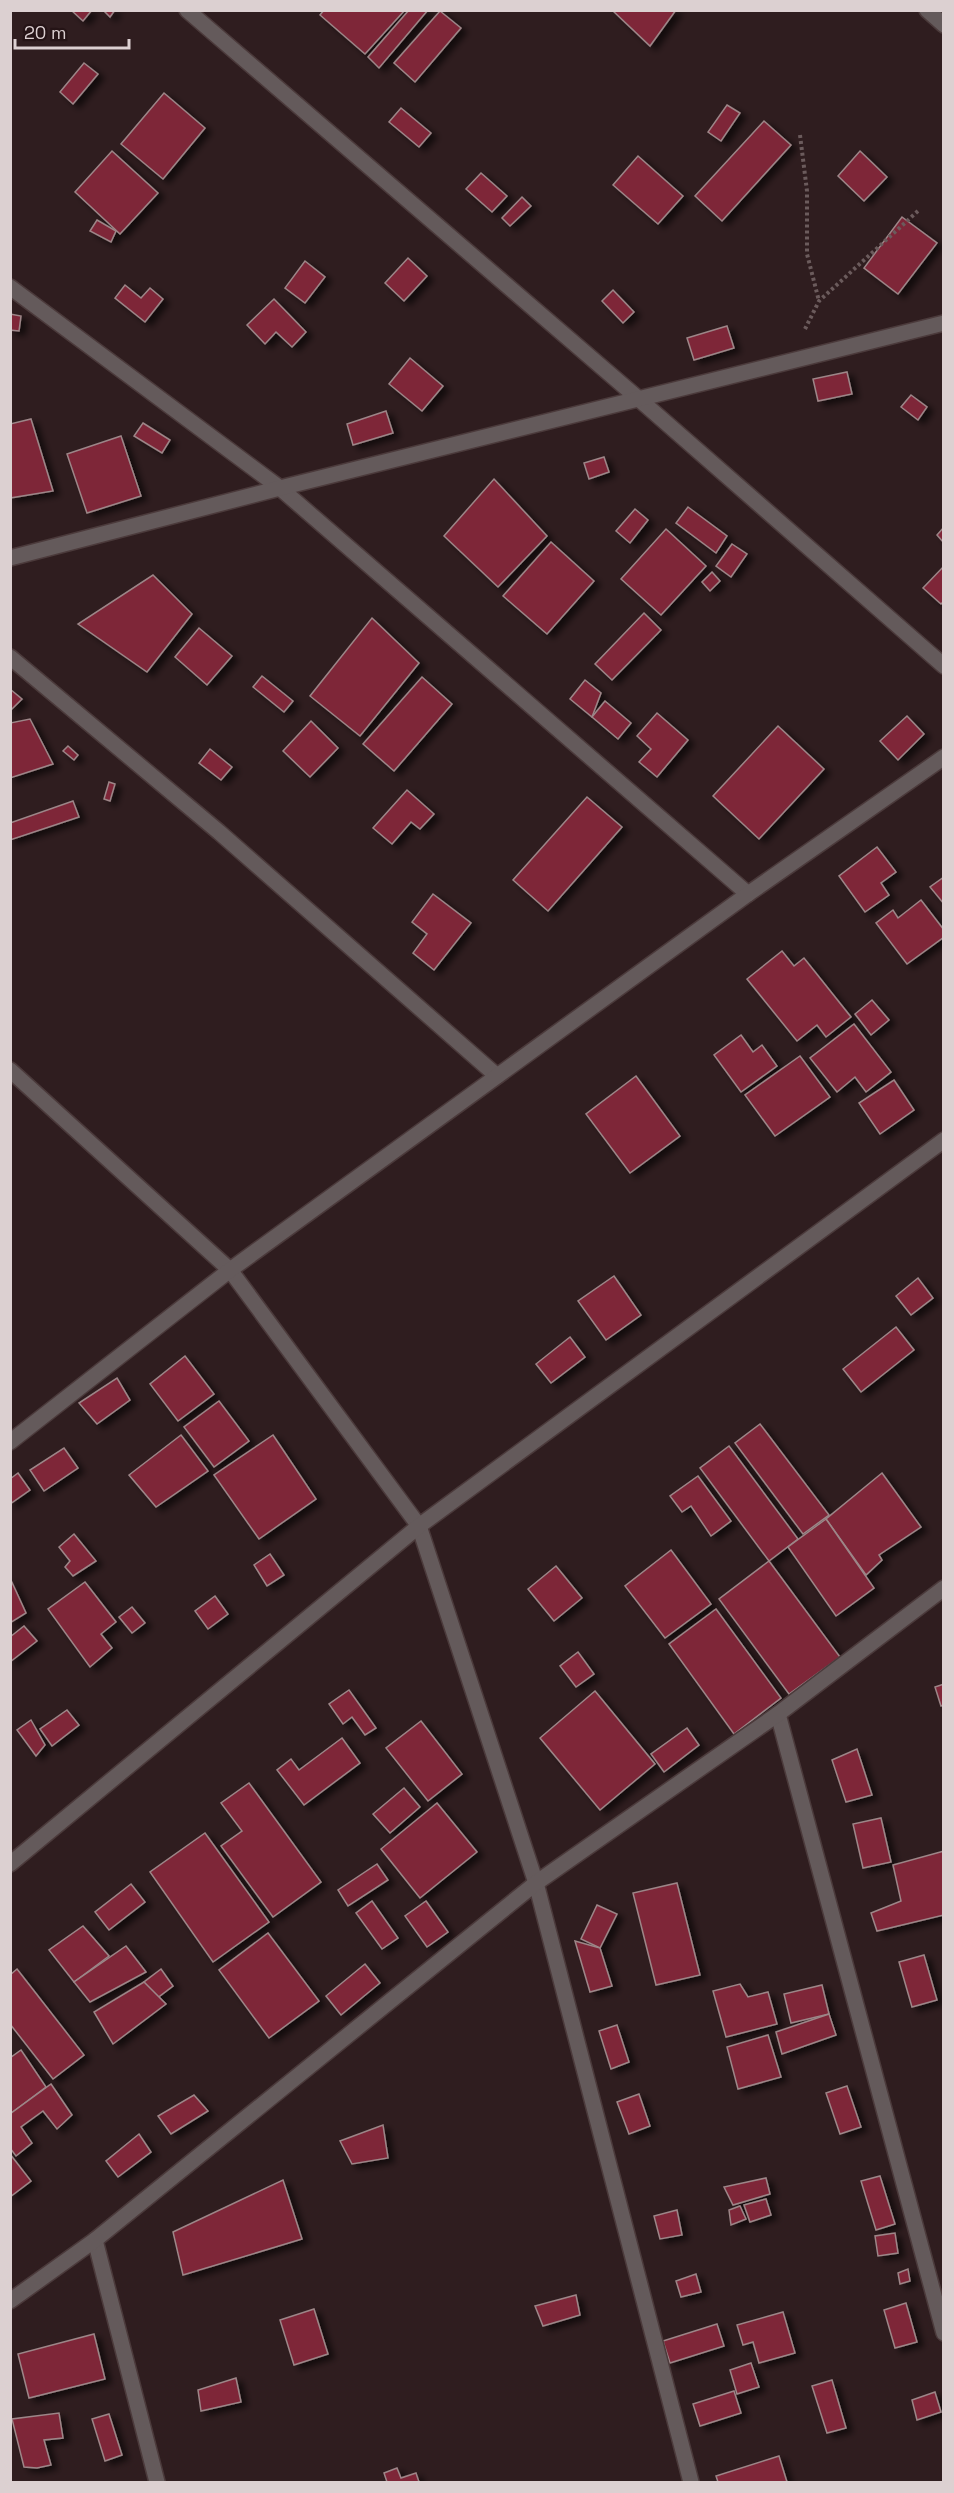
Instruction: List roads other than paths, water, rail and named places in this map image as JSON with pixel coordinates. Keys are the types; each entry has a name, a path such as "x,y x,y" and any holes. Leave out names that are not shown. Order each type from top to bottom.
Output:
{"street":[{"path":"187,10 640,400 944,666"},
{"path":"927,10 944,25"},
{"path":"10,288 280,488 748,894"},
{"path":"10,558 280,488 944,323"},
{"path":"10,657 219,832 497,1076"},
{"path":"10,1442 230,1270 748,894 944,758"},
{"path":"10,1070 230,1270 419,1526 536,1883 691,2482"},
{"path":"10,1864 419,1526 944,1140"},
{"path":"10,2301 95,2240 536,1883 778,1714 944,1588"},
{"path":"778,1714 944,2333"},
{"path":"95,2240 157,2482"}]}
